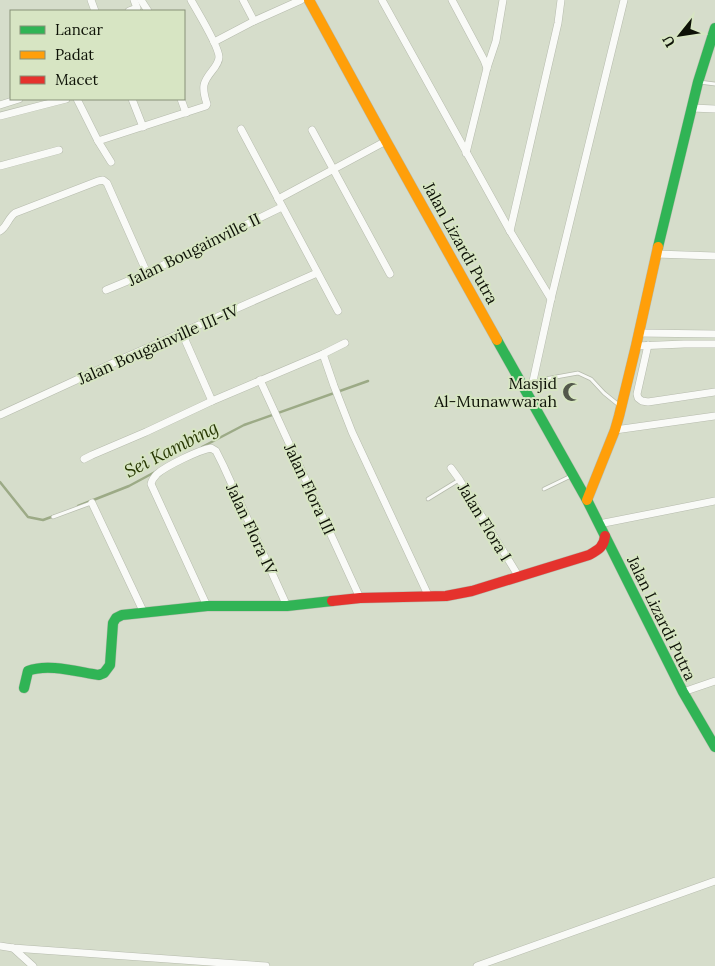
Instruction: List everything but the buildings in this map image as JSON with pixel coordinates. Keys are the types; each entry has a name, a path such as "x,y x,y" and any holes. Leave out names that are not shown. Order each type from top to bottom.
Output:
{"street":[{"path":"131,10 137,8 134,0"},
{"path":"98,142 203,108 206,104 204,86 206,79 217,64 219,58 218,51 191,0"},
{"path":"243,0 254,21"},
{"path":"214,42 293,2 302,0"},
{"name":"Jalan Lizardi Putra","path":"309,0 574,475 683,692 715,747"},
{"path":"382,0 466,153 550,299"},
{"path":"452,0 487,68"},
{"path":"466,153 487,68 496,40 503,0"},
{"path":"510,231 558,23 561,0"},
{"path":"527,392 533,381 550,299 624,0"},
{"path":"587,500 618,419 698,82 714,34"},
{"path":"0,105 16,100"},
{"path":"0,116 62,100"},
{"path":"77,100 98,142 111,162"},
{"path":"132,100 143,127"},
{"path":"181,100 186,113"},
{"path":"692,108 715,109"},
{"path":"241,129 338,312"},
{"path":"312,130 390,274"},
{"path":"278,199 386,141"},
{"path":"0,166 59,150"},
{"path":"0,232 16,213 103,180 107,183 147,273"},
{"name":"Jalan Bougainville II","path":"106,290 147,273 282,207"},
{"path":"656,254 715,256"},
{"name":"Jalan Bougainville III-IV","path":"0,416 122,359 317,273"},
{"path":"638,333 686,332 715,334"},
{"path":"684,344 686,332"},
{"path":"182,333 212,401"},
{"path":"84,459 345,343"},
{"path":"636,346 715,344"},
{"path":"648,346 637,394 642,402 715,392"},
{"path":"323,354 352,432 429,597"},
{"name":"Jalan Flora III","path":"260,380 360,598"},
{"path":"618,419 715,416"},
{"name":"Jalan Flora IV","path":"207,606 151,484 152,478 159,472 192,454 211,448 216,451 287,606"},
{"name":"Jalan Flora I","path":"451,468 460,479 519,577"},
{"path":"599,524 715,500"},
{"path":"92,503 144,612"},
{"path":"24,688 28,671 31,669 49,668 99,675 104,673 110,665 113,623 116,618 122,615 207,606 287,606 360,598 446,596 472,591 589,555 601,548 605,543 605,536"},
{"path":"683,692 715,681"},
{"path":"477,966 715,880"},
{"path":"0,946 266,966"},
{"path":"13,948 33,966"}],"lane":[{"path":"698,82 715,84"},
{"path":"533,381 578,373 586,376 604,393 618,419"},
{"path":"544,489 574,475"},
{"path":"428,499 460,479"},
{"path":"53,517 92,503"}],"waterway":[{"name":"Sei Kambing","path":"202,447 244,425 368,381"},
{"name":"Sei Kambing","path":"78,506 129,486 155,472"},
{"name":"Sei Kambing","path":"0,482 28,517 43,520 54,516"}],"traffic: fast":[{"path":"658,247 698,82 715,28"},
{"path":"497,340 587,500 683,692 715,747"},
{"path":"24,688 28,671 36,669 54,668 99,675 104,673 110,665 113,623 116,618 122,615 207,606 287,606 332,601"}],"traffic: slow":[{"path":"309,0 497,340"},
{"path":"587,500 619,416 658,247"}],"traffic: jam":[{"path":"332,601 360,598 446,596 472,591 589,555 600,548 605,536"}],"place":[{"name":"Masjid Al-Munawwarah","path":"572,392"}]}
